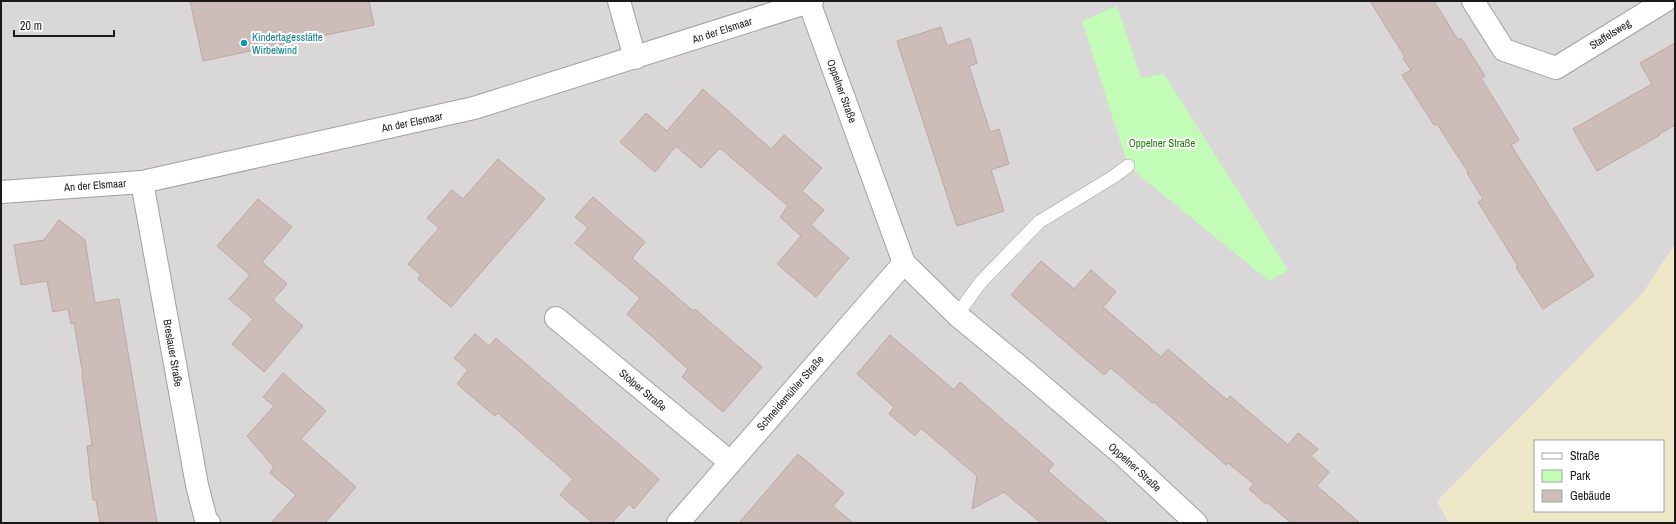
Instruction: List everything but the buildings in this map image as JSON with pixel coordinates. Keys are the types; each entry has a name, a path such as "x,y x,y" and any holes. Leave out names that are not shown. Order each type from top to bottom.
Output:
{"street":[{"path":"619,1 634,58"},
{"name":"An der Elsmaar","path":"1,192 142,182 474,108 810,1"},
{"name":"Oppelner Straße","path":"810,1 904,263 957,315 1124,456 1196,523"},
{"name":"Staffelsweg","path":"1473,1 1504,50 1556,68 1664,1"},
{"name":"Breslauer Straße","path":"142,182 197,485 208,523"},
{"name":"Schneidemühler Straße","path":"678,523 904,263"},
{"name":"Stolper Straße","path":"556,318 730,462"}],"lane":[{"path":"957,315 980,283 1039,222 1128,166"}],"shaded area":[{"path":"1,1 1675,1 1675,244 1643,293 1437,501 1449,523 1,523"},
{"path":"1675,244 1675,523 1449,523 1437,502 1643,293"}],"green space":[{"name":"Oppelner Straße","path":"1117,6 1141,78 1164,74 1288,270 1269,281 1128,166 1082,21"}],"place":[{"name":"Kindertagesstätte Wirbelwind","path":"244,43"}]}
